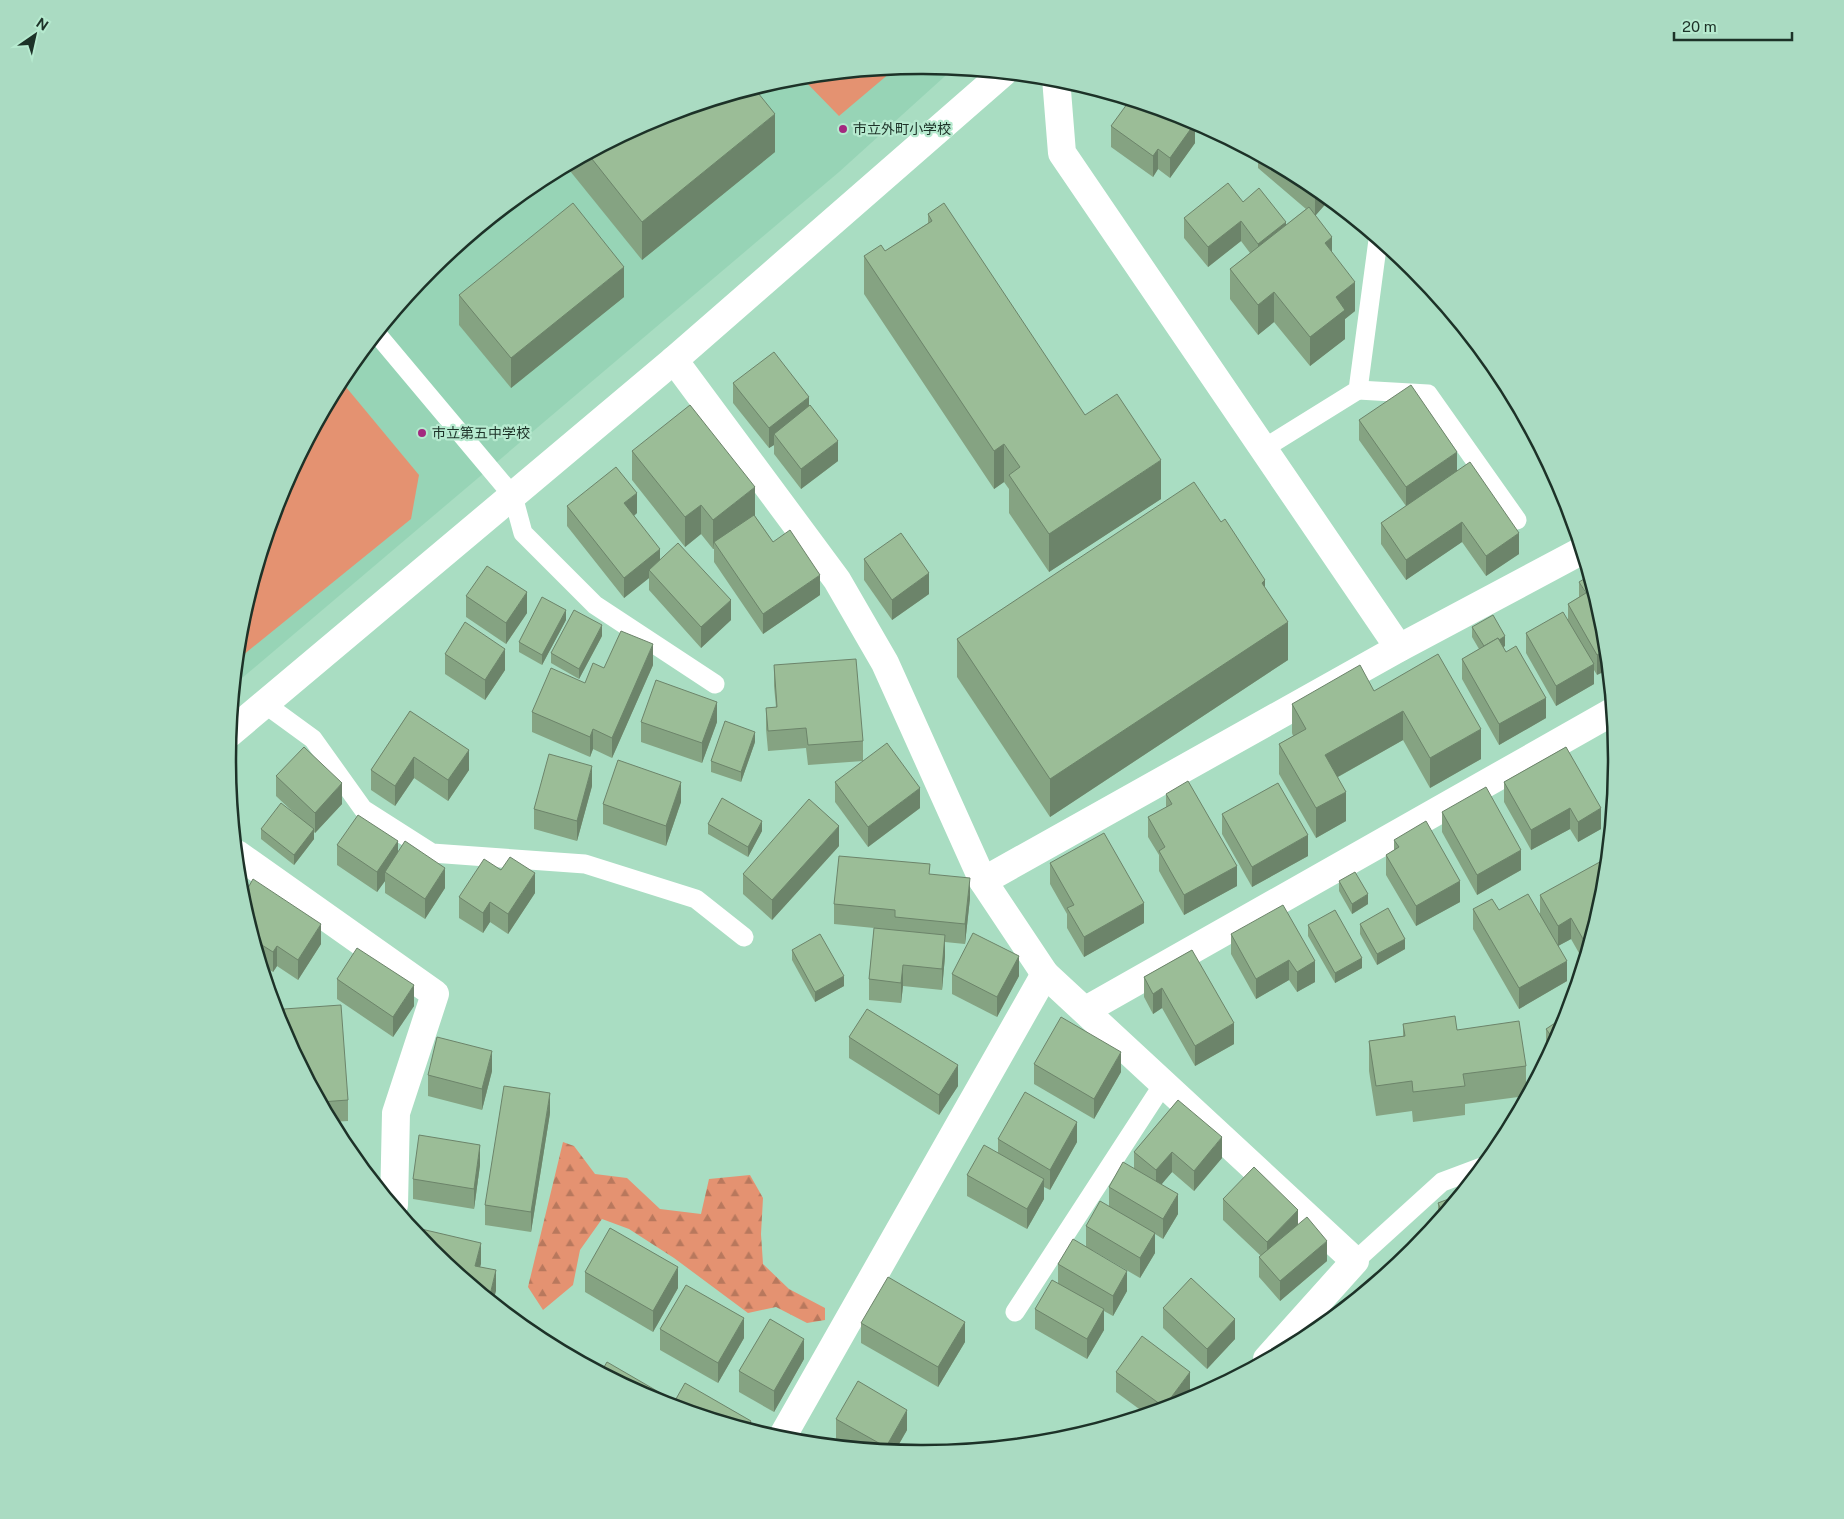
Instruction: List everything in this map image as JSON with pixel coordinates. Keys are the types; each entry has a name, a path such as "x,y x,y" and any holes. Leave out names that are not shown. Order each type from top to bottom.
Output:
{"street":[{"path":"237,727 674,360 997,78"},
{"path":"1057,87 1062,153 1399,648"},
{"path":"674,360 837,580 886,663 983,881 1045,974 1356,1261 1282,1343"},
{"path":"983,881 1399,648 1576,554"},
{"path":"1086,1010 1606,715"},
{"path":"244,859 435,994 396,1113 394,1197"},
{"path":"784,1431 1045,974"}],"lane":[{"path":"1358,390 1377,247"},
{"path":"381,339 513,496 523,533 596,605 715,684"},
{"path":"1263,449 1358,390 1428,394 1517,520"},
{"path":"265,704 313,739 363,809 432,853 585,864 696,899 744,936"},
{"path":"1015,1312 1164,1084"},
{"path":"1356,1261 1442,1182 1470,1172"}],"shaded area":[{"name":"市立第五中学校","path":"877,75 947,75 839,172 241,679 249,626 260,582 288,497 307,456 328,417 378,342 406,307 470,244 541,189 579,166 619,144 702,110 788,87 832,80"}],"green space":[{"path":"888,75 839,116 808,84"},
{"path":"347,388 419,475 411,519 245,654 249,626 260,582 288,497 307,456"},
{"path":"563,1142 574,1146 595,1174 627,1178 660,1209 701,1214 709,1179 750,1175 763,1198 761,1234 763,1264 789,1289 825,1308 825,1320 807,1323 776,1307 748,1313 674,1258 629,1229 602,1219 580,1250 573,1285 543,1310 528,1287"}],"building":[{"path":"759,94 775,114 642,222 592,159 619,144 660,126 702,110"},
{"path":"1126,105 1191,129 1170,158 1158,149 1153,156 1111,126"},
{"path":"1228,183 1243,202 1259,188 1286,222 1258,244 1241,221 1208,247 1184,218"},
{"path":"573,203 624,267 511,358 459,295"},
{"path":"944,203 1085,415 1117,394 1161,460 1049,534 1009,475 1020,467 1004,444 994,451 864,256 881,245 885,251 932,221 928,214"},
{"path":"1309,207 1332,237 1325,243 1355,282 1336,297 1345,310 1310,337 1274,292 1258,305 1230,269"},
{"path":"774,352 809,397 769,428 733,383"},
{"path":"1411,385 1457,452 1406,487 1359,420"},
{"path":"690,405 755,487 713,520 701,505 685,517 632,451"},
{"path":"810,405 838,441 801,469 774,434"},
{"path":"1470,462 1519,533 1486,556 1462,522 1406,560 1381,523"},
{"path":"616,467 637,493 624,503 660,549 624,578 567,506"},
{"path":"1194,482 1221,522 1225,519 1265,580 1262,583 1288,622 1050,779 957,639"},
{"path":"754,515 773,542 790,530 820,575 763,614 714,542"},
{"path":"901,533 929,573 892,600 864,559"},
{"path":"678,543 731,600 701,627 649,570"},
{"path":"487,566 527,592 506,623 466,596"},
{"path":"1583,579 1595,626 1599,654 1597,655 1568,604 1586,593 1579,582"},
{"path":"542,597 566,610 542,655 519,642"},
{"path":"574,610 602,625 579,669 551,653"},
{"path":"1563,612 1594,664 1556,686 1526,633"},
{"path":"1493,615 1505,636 1484,646 1472,627"},
{"path":"465,622 505,649 485,680 445,654"},
{"path":"621,631 653,644 612,738 593,729 590,737 532,712 551,668 585,683 593,663 604,668"},
{"path":"1498,638 1506,652 1516,646 1546,698 1499,724 1462,659"},
{"path":"1438,654 1481,729 1430,758 1403,711 1325,755 1346,792 1316,808 1279,744 1306,729 1292,704 1360,665 1374,691"},
{"path":"856,659 863,741 808,745 806,728 768,731 766,708 777,707 774,665"},
{"path":"656,680 717,702 702,743 641,722"},
{"path":"410,711 469,750 448,780 414,757 395,786 371,770"},
{"path":"725,721 755,732 741,772 711,761"},
{"path":"887,743 920,788 868,827 835,782"},
{"path":"304,747 342,783 315,813 276,776"},
{"path":"1566,747 1601,808 1578,822 1570,808 1531,830 1504,782"},
{"path":"549,754 592,766 577,821 534,809"},
{"path":"618,760 681,782 666,826 603,804"},
{"path":"1188,781 1237,866 1184,895 1159,851 1165,847 1148,817 1172,804 1166,794"},
{"path":"1278,783 1308,835 1252,867 1222,814"},
{"path":"1486,787 1521,850 1477,875 1442,812"},
{"path":"722,798 762,821 748,847 708,824"},
{"path":"809,799 839,826 772,900 743,874"},
{"path":"281,803 314,829 294,855 261,829"},
{"path":"358,815 398,841 377,872 337,845"},
{"path":"1426,821 1460,881 1416,906 1386,855 1399,847 1394,840"},
{"path":"1104,833 1144,903 1084,937 1067,908 1074,905 1050,863"},
{"path":"405,841 445,868 425,899 385,872"},
{"path":"839,856 930,864 929,874 970,878 965,924 895,917 895,910 834,904"},
{"path":"510,857 535,873 508,914 490,902 483,913 459,897 484,859 501,870"},
{"path":"1600,862 1595,893 1583,939 1571,918 1558,926 1540,895"},
{"path":"1355,872 1368,894 1352,904 1339,881"},
{"path":"253,879 321,924 298,960 277,946 273,952 263,945 248,888"},
{"path":"1528,894 1567,961 1519,988 1473,909 1492,899 1499,910"},
{"path":"1283,905 1315,961 1297,972 1289,960 1256,979 1231,934"},
{"path":"1388,908 1405,939 1377,954 1360,924"},
{"path":"1335,910 1362,958 1335,973 1308,925"},
{"path":"874,928 945,935 942,969 903,965 901,983 869,979"},
{"path":"973,933 1019,956 997,997 952,974"},
{"path":"820,934 844,976 815,992 792,950"},
{"path":"357,948 414,985 393,1017 337,979"},
{"path":"1192,950 1234,1023 1195,1046 1162,988 1153,994 1144,977"},
{"path":"341,1005 348,1100 328,1102 307,1063 284,1009"},
{"path":"867,1009 958,1065 939,1095 849,1037"},
{"path":"1455,1016 1457,1030 1519,1021 1526,1066 1463,1074 1465,1086 1413,1092 1412,1081 1376,1086 1369,1041 1405,1036 1403,1024"},
{"path":"1061,1017 1121,1052 1094,1099 1034,1064"},
{"path":"1556,1022 1550,1035 1546,1029"},
{"path":"437,1037 492,1051 482,1089 428,1075"},
{"path":"504,1086 550,1093 531,1212 485,1205"},
{"path":"1025,1092 1077,1122 1050,1170 998,1139"},
{"path":"1178,1100 1222,1137 1194,1171 1172,1152 1156,1170 1134,1152"},
{"path":"419,1135 480,1145 474,1189 413,1179"},
{"path":"984,1145 1044,1179 1027,1209 967,1175"},
{"path":"1123,1162 1178,1194 1163,1219 1109,1187"},
{"path":"1254,1167 1298,1210 1267,1242 1223,1199"},
{"path":"1448,1199 1441,1209 1438,1203"},
{"path":"1100,1201 1155,1233 1140,1258 1086,1226"},
{"path":"1307,1217 1327,1241 1280,1281 1259,1257"},
{"path":"610,1228 678,1267 653,1311 585,1272"},
{"path":"423,1229 481,1243 475,1266 496,1270 491,1292"},
{"path":"1073,1239 1127,1271 1113,1296 1058,1264"},
{"path":"888,1277 965,1322 938,1367 861,1323"},
{"path":"1191,1278 1235,1319 1207,1349 1163,1308"},
{"path":"1052,1280 1104,1309 1087,1339 1035,1309"},
{"path":"686,1285 744,1318 718,1363 660,1329"},
{"path":"770,1319 804,1339 774,1391 739,1371"},
{"path":"1142,1336 1190,1372 1171,1398 1158,1403 1116,1372"},
{"path":"607,1362 662,1394 619,1375 604,1367"},
{"path":"858,1381 907,1410 888,1444 881,1444 836,1419"},
{"path":"685,1383 751,1421 750,1423 745,1422 676,1399"}],"place":[{"name":"市立外町小学校","path":"843,129"},
{"name":"市立第五中学校","path":"422,433"}]}
